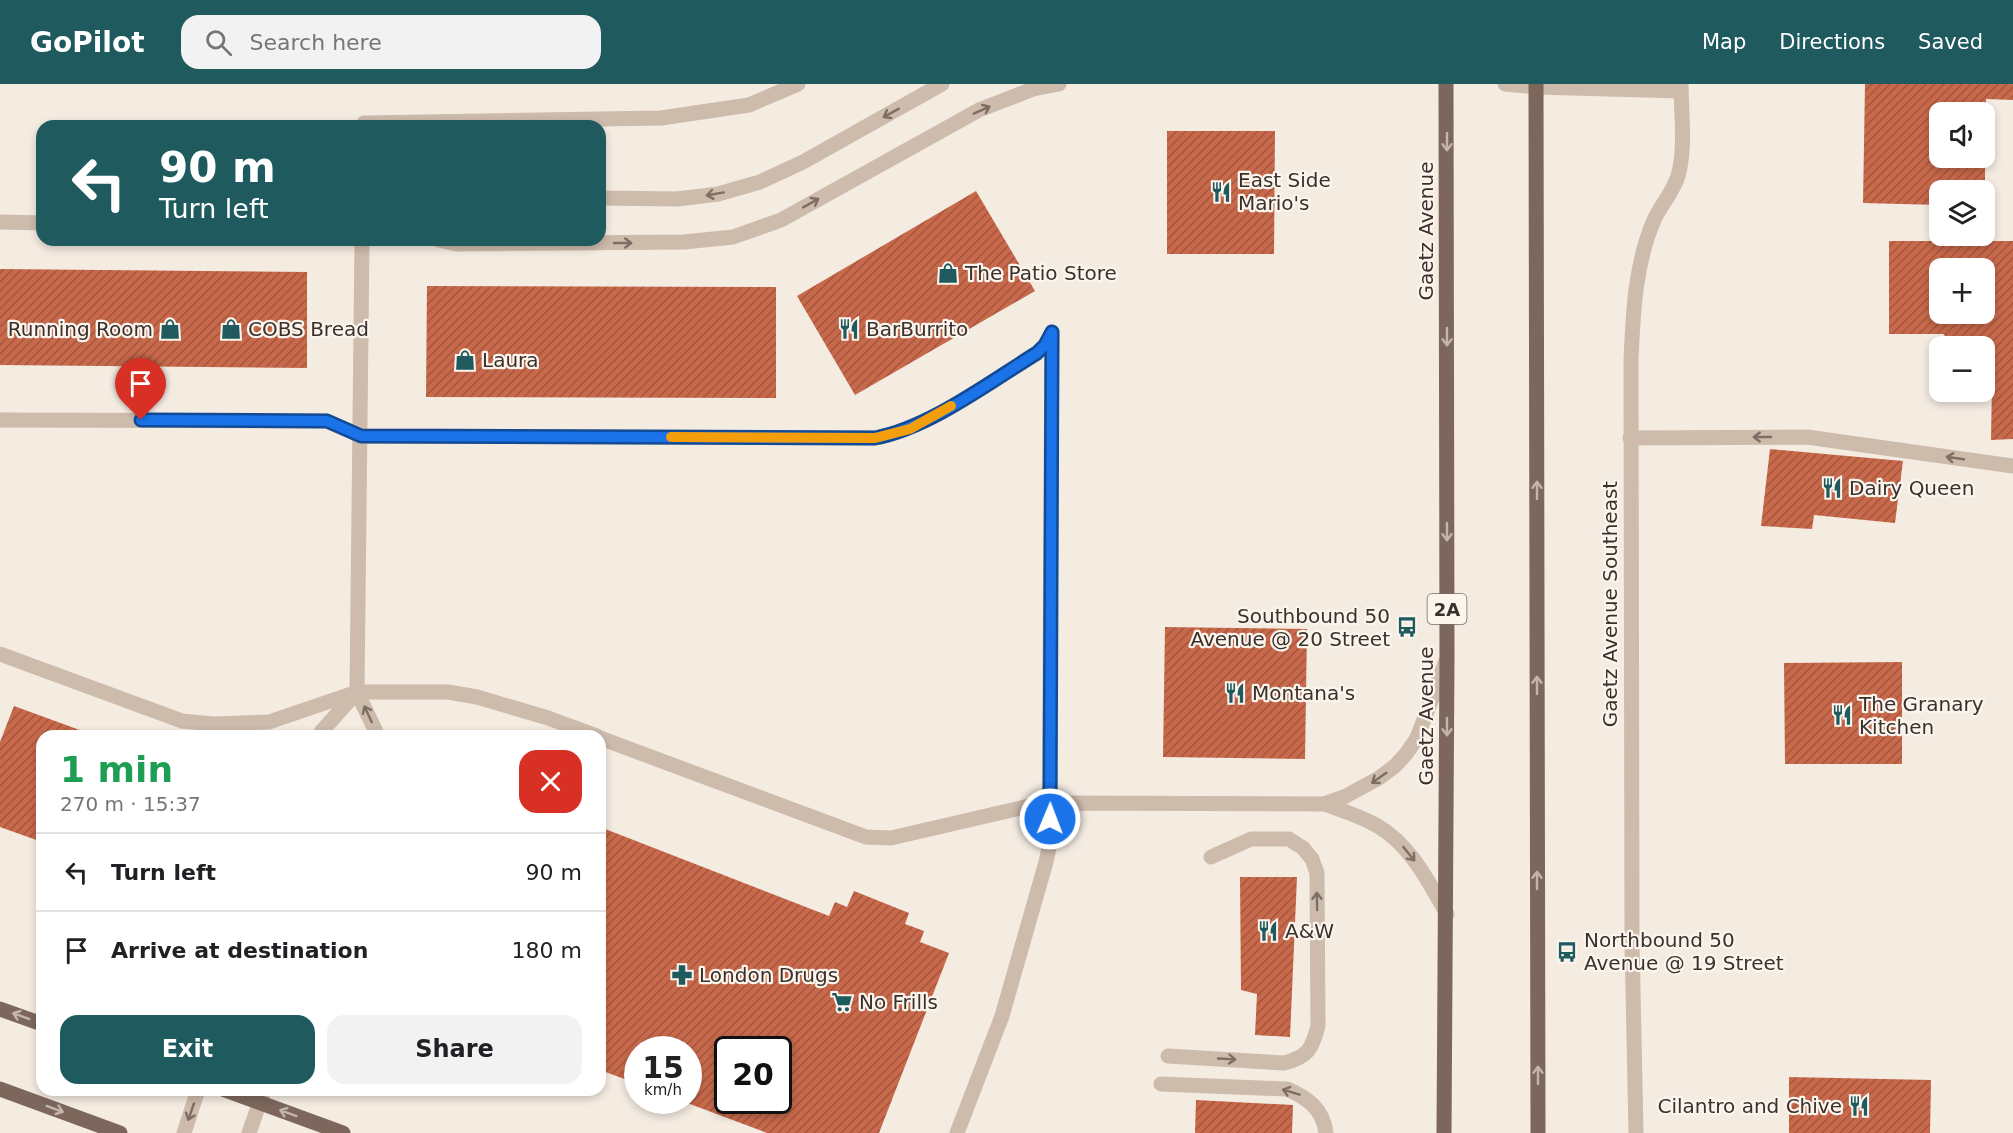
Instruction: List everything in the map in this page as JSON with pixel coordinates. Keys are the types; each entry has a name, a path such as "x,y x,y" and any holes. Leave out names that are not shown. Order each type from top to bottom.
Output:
{"main road":[{"name":"Gaetz Avenue","path":"1444,1133 1448,657 1446,84"},
{"path":"1536,86 1538,1133"},
{"path":"0,1009 36,1022"},
{"path":"0,1089 120,1133"},
{"path":"262,1097 344,1133"}],"street":[{"path":"543,120 662,118 748,105 798,84"},
{"path":"606,198 677,199 718,194 760,182 803,162 942,84"},
{"path":"606,243 684,242 733,237 781,220 979,110 1033,87 1059,84"},
{"path":"1505,84 1681,87"},
{"name":"Gaetz Avenue Southeast","path":"1636,1133 1632,942 1630,360 1637,280 1645,248 1654,220 1678,176 1682,147 1681,87"},
{"path":"0,222 36,223"},
{"path":"362,246 357,692 375,730"},
{"path":"0,420 327,421 361,436 875,438 910,429 946,409 1037,353 1045,345 1052,332 1049,848 1002,1016 957,1133"},
{"path":"1630,438 1808,437 2013,466"},
{"path":"0,654 171,717 198,723 269,722 357,692 448,692 477,697 580,730"},
{"path":"1324,804 1367,786 1395,766 1406,754 1417,738 1448,657"},
{"path":"324,730 357,692"},
{"path":"606,740 866,837 891,838 1050,803 1324,804 1378,826 1401,844 1422,870 1447,914"},
{"path":"1168,1056 1284,1062 1297,1060 1307,1053 1314,1043 1318,1026 1317,873 1311,859 1303,848 1289,839 1251,839 1211,857"},
{"path":"1161,1084 1287,1089 1305,1097 1318,1109 1326,1133"},
{"path":"184,1133 196,1096"},
{"path":"249,1133 262,1097"}],"building":[{"path":"1865,84 2013,84 2013,100 1929,102 1929,168 1985,168 1985,180 1929,180 1929,205 1863,203"},
{"name":"East Side Mario's","path":"1167,131 1275,131 1274,254 1167,254"},
{"path":"976,191 1035,291 855,395 797,296"},
{"path":"1889,241 1929,241 1929,246 1995,246 1995,241 2013,241 2013,439 1991,440 1992,402 1995,402 1995,336 1945,336 1943,334 1889,334"},
{"path":"0,269 307,272 307,368 0,365"},
{"path":"427,286 776,287 776,398 426,397"},
{"name":"Dairy Queen","path":"1770,449 1903,461 1895,523 1814,515 1812,529 1761,526"},
{"name":"Montana's","path":"1165,627 1307,629 1305,759 1163,757"},
{"path":"1902,662 1902,764 1785,764 1784,663"},
{"path":"14,706 80,730 36,730 36,840 0,827 0,742"},
{"path":"606,829 829,916 835,902 847,907 854,891 909,913 905,924 924,931 920,942 949,953 879,1133 767,1133 717,1114 792,1114 792,1036 714,1036 714,1113 702,1109 702,1036 624,1036 624,1079 606,1072"},
{"name":"A&W","path":"1240,877 1297,877 1290,1037 1255,1035 1257,994 1241,990"},
{"name":"Cilantro and Chive","path":"1789,1077 1931,1080 1930,1133 1789,1133"},
{"path":"1196,1100 1293,1105 1292,1133 1195,1133"}],"slow traffic":[{"path":"671,437 875,438 910,429 951,406"}],"place":[{"name":"East Side Mario's","path":"1221,192"},
{"name":"The Patio Store","path":"948,273"},
{"name":"Running Room","path":"170,329"},
{"name":"COBS Bread","path":"231,329"},
{"name":"BarBurrito","path":"849,329"},
{"name":"Laura","path":"465,360"},
{"name":"Dairy Queen","path":"1832,488"},
{"name":"Southbound 50 Avenue @ 20 Street","path":"1407,627"},
{"name":"Montana's","path":"1235,693"},
{"name":"The Granary Kitchen","path":"1842,715"},
{"name":"A&W","path":"1268,931"},
{"name":"Northbound 50 Avenue @ 19 Street","path":"1567,952"},
{"name":"London Drugs","path":"682,975"},
{"name":"No Frills","path":"842,1002"},
{"name":"Cilantro and Chive","path":"1859,1106"}],"route":[{"path":"141,420 327,421 361,436 875,438 910,429 946,409 1037,353 1045,345 1052,332 1050,819"}]}
